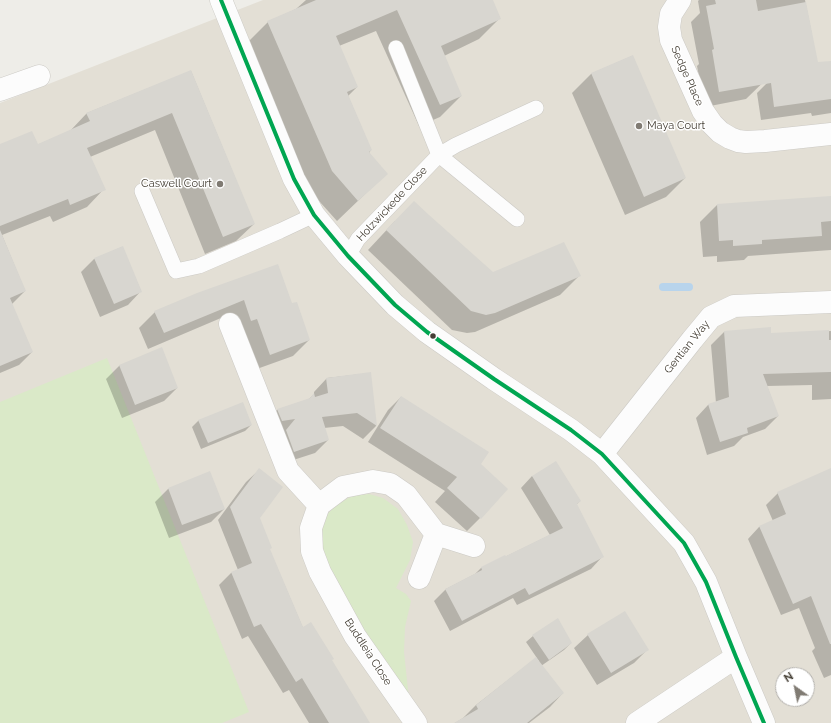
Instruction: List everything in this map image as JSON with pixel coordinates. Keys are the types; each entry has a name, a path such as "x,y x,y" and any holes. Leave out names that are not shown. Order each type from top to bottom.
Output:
{"street":[{"name":"Sedge Place","path":"680,0 671,14 669,27 671,40 703,111 720,132 738,141 746,142 765,142 831,134"},
{"path":"224,1 294,179 314,214 348,256 395,304 427,332 571,430 602,454 684,543 706,582 764,723"},
{"path":"0,90 39,76"},
{"name":"Gentian Way","path":"602,454 687,346 712,318 734,306 831,302"},
{"path":"230,324 288,471 319,504 343,487 373,481 390,484 406,495 436,534 474,546"},
{"name":"Buddleia Close","path":"319,504 310,528 312,551 320,572 355,636 416,723"},
{"path":"419,578 436,534"},
{"path":"636,723 736,657"}],"lane":[{"path":"396,48 439,155 517,219"},
{"name":"Holzwickede Close","path":"348,256 358,239 439,155 456,145 536,108"},
{"path":"142,191 176,271 199,266 280,231 314,214"}],"shaded area":[{"path":"263,0 831,0 831,723 0,723 0,103"}],"green space":[{"path":"107,358 249,712 222,723 0,723 0,402"},
{"path":"369,494 383,498 398,509 407,525 413,542 410,560 396,588 406,594 411,601 405,627 404,652 409,699 360,623 327,565 320,537 324,518 336,505 352,496"}],"building":[{"path":"316,0 493,0 501,19 441,46 462,96 440,105 397,10 336,36 358,87 347,92 372,150 369,152 388,174 358,201 332,171 267,21"},
{"path":"715,0 756,0 758,11 806,2 818,62 831,61 831,99 774,107 771,83 719,92 712,50 714,49 706,6 716,4"},
{"name":"Maya Court","path":"633,55 686,178 644,197 591,73"},
{"path":"191,70 255,224 223,237 172,113 87,148 106,190 70,205 68,199 0,226 0,144 32,131 38,144 90,121 86,113"},
{"path":"831,196 831,221 821,222 822,236 762,240 762,244 733,246 733,240 719,241 717,204"},
{"path":"414,201 493,272 564,242 581,276 495,313 486,315 471,311 386,230"},
{"path":"0,230 26,291 10,298 33,352 0,366"},
{"path":"123,246 142,292 114,304 94,258"},
{"path":"278,264 292,303 297,302 310,340 270,355 257,319 251,321 244,300 164,333 154,311 197,293"},
{"path":"771,327 771,333 829,330 829,340 831,340 831,372 763,374 779,416 747,428 748,433 720,442 708,404 729,397 724,331"},
{"path":"162,347 178,388 135,405 119,365"},
{"path":"371,372 377,426 357,413 322,417 329,440 294,452 286,430 295,419 282,421 277,409 310,398 314,393 315,397 328,393 326,378"},
{"path":"401,396 489,452 481,464 508,489 481,519 447,488 457,477 380,428"},
{"path":"243,402 252,425 208,443 198,420"},
{"path":"556,461 581,501 577,504 604,557 529,595 525,588 462,621 445,589 482,570 481,567 563,528 532,476"},
{"path":"259,468 283,487 260,518 272,548 270,549 303,627 311,622 370,723 329,723 302,678 296,682 261,624 254,627 231,572 252,563 230,507"},
{"path":"831,468 830,644 811,596 793,604 759,526 786,514 777,492"},
{"path":"210,471 225,509 182,525 168,488"},
{"path":"625,611 649,650 611,673 587,634"},
{"path":"558,618 572,643 549,660 532,635"},
{"path":"536,657 564,693 527,723 454,723 478,709 476,705"}],"waterway":[{"path":"663,287 689,287"}],"transit line":[{"path":"221,0 294,179 314,215 348,256 395,305 427,332 571,430 602,454 684,543 706,582 764,723"}],"place":[{"name":"Maya Court","path":"639,126"},
{"name":"Caswell Court","path":"220,184"}]}
